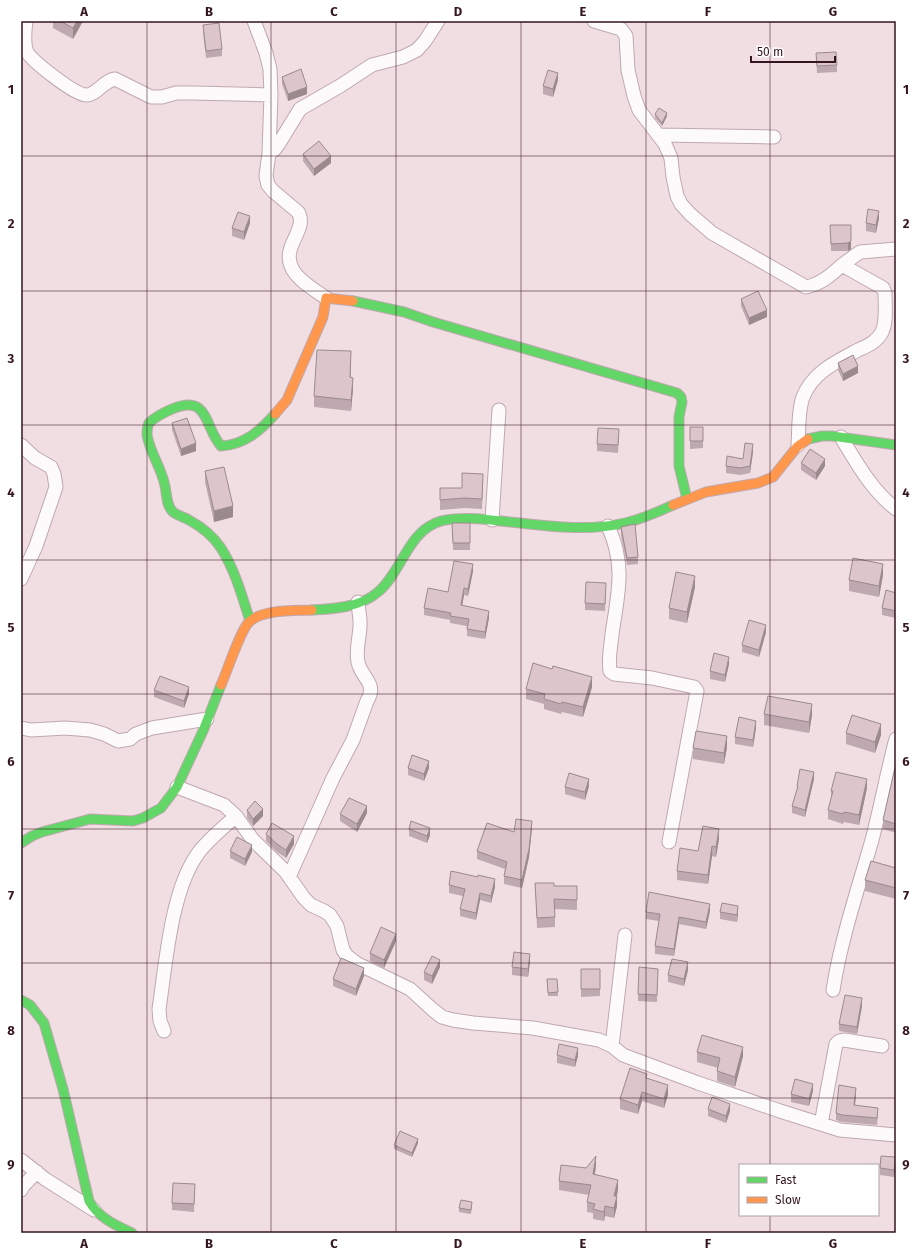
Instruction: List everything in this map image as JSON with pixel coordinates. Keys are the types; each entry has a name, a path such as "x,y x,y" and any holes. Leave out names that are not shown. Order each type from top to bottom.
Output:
{"street":[{"path":"26,21 25,44 27,52 30,56 35,62 63,83 84,95 92,94 106,82 115,79 151,97 162,97 176,93 271,95"},
{"path":"254,21 270,68 271,95 269,153 266,176 268,185 273,192 300,215 301,225 289,251 289,262 293,271 311,288 326,298 350,300 404,312 433,322 677,393 681,397 682,402 679,417 679,466 687,499"},
{"path":"269,153 278,145 300,109 340,86 372,65 403,57 417,50 425,41 438,21"},
{"path":"594,21 621,29 624,32 627,40 628,70 639,110 648,124 660,135 665,144 671,158 677,196 681,204 712,233 806,287 825,280 860,252 896,249"},
{"path":"660,135 774,137"},
{"path":"798,445 802,398 810,383 829,366 876,340 882,332 884,325 885,293 883,288 842,265"},
{"path":"250,621 232,572 221,548 212,536 201,527 176,514 170,509 162,475 150,446 147,428 157,416 186,404 195,405 204,411 215,438 221,446 234,445 248,440 278,412 287,400 323,317 326,298"},
{"path":"492,520 499,410"},
{"path":"21,843 42,832 90,819 133,820 143,818 161,808 177,787 203,731 242,630 250,621 261,615 281,611 323,609 348,605 367,599 383,588 394,575 416,538 437,522 449,520 492,520 584,528 608,526 642,519 687,499 719,488 759,482 772,477 777,474 798,445 805,440 816,436 827,435 879,444 896,445"},
{"path":"841,437 856,464 889,504 896,509"},
{"path":"21,445 35,458 50,467 54,474 56,487 36,546 21,579"},
{"path":"608,526 615,541 620,574 610,651 610,671 614,674 652,678 694,686 697,691 669,842"},
{"path":"289,877 333,778 352,740 370,696 370,684 358,661 360,621 358,602"},
{"path":"21,728 31,730 65,728 90,730 104,734 118,741 130,739 136,734 152,728 207,719"},
{"path":"833,990 836,967 872,840 894,754 896,739"},
{"path":"177,787 224,805 236,816 253,840 289,877 308,902 324,911 334,920 343,950 350,959 410,989 438,1014 453,1020 527,1027 599,1040 612,1046 623,1054 698,1083 821,1124 840,1130 896,1135"},
{"path":"164,1031 160,1021 159,1009 177,898 191,865 199,852 236,816"},
{"path":"612,1046 625,935"},
{"path":"21,1000 30,1005 44,1023 65,1096 87,1195 94,1210"},
{"path":"821,1124 836,1044 839,1041 844,1040 882,1046"},
{"path":"21,1160 94,1210 99,1215 132,1233"},
{"path":"21,1190 37,1172"}],"building":[{"path":"60,21 77,21 73,28"},
{"path":"219,23 222,49 206,51 203,25"},
{"path":"836,52 837,65 817,66 816,53"},
{"path":"301,69 307,87 288,94 282,77"},
{"path":"548,70 558,73 553,89 543,86"},
{"path":"659,108 667,113 662,123 655,114"},
{"path":"319,141 331,156 314,169 303,154"},
{"path":"868,209 879,211 876,225 866,223"},
{"path":"238,212 250,216 244,232 232,228"},
{"path":"830,225 851,225 851,241 848,243 831,244"},
{"path":"758,291 767,310 749,318 741,299"},
{"path":"317,350 351,351 350,377 353,378 351,400 314,396"},
{"path":"853,355 858,366 843,374 838,363"},
{"path":"187,418 196,443 181,449 172,423"},
{"path":"690,427 703,427 703,441 690,441"},
{"path":"598,428 619,429 618,445 597,444"},
{"path":"745,443 753,444 750,466 740,468 726,466 727,456 743,459"},
{"path":"810,449 825,459 816,473 801,463"},
{"path":"224,467 233,506 214,511 205,471"},
{"path":"462,473 483,474 482,499 464,498 440,500 440,488 462,488"},
{"path":"452,523 470,523 470,543 453,543"},
{"path":"635,524 638,557 627,558 621,527"},
{"path":"853,558 883,564 879,586 849,580"},
{"path":"454,561 473,564 468,589 464,588 461,605 489,611 485,632 467,629 469,619 450,616 451,613 424,608 428,588 448,592"},
{"path":"676,572 695,576 687,612 669,608"},
{"path":"586,582 606,583 605,604 585,603"},
{"path":"886,590 896,593 896,611 882,608"},
{"path":"749,620 766,625 759,650 742,645"},
{"path":"714,653 729,657 725,675 710,671"},
{"path":"533,663 552,669 553,666 592,677 583,707 562,702 561,704 544,699 545,694 526,689"},
{"path":"160,676 189,687 184,701 154,690"},
{"path":"768,696 812,704 809,722 764,714"},
{"path":"852,715 881,724 875,742 846,733"},
{"path":"739,717 756,721 753,740 735,737"},
{"path":"696,731 727,736 724,753 693,748"},
{"path":"412,755 429,761 424,774 408,768"},
{"path":"896,763 896,824 883,820"},
{"path":"800,769 814,772 805,810 792,806 798,786"},
{"path":"836,772 867,779 859,815 844,812 843,814 828,810"},
{"path":"569,773 589,779 585,792 565,787"},
{"path":"349,798 367,806 357,824 340,814"},
{"path":"255,801 263,809 253,819 247,810"},
{"path":"516,819 532,821 529,849 522,880 504,876 507,862 477,851 487,823 514,832"},
{"path":"411,821 430,828 427,836 409,829"},
{"path":"272,823 294,836 286,850 266,834"},
{"path":"703,826 719,829 716,847 712,846 708,875 677,871 680,848 698,851"},
{"path":"237,837 252,845 245,859 230,851"},
{"path":"871,861 896,868 896,888 865,880"},
{"path":"451,871 495,879 491,896 480,893 476,913 460,909 465,889 449,885"},
{"path":"535,883 554,883 554,886 577,886 577,900 554,899 555,917 537,918"},
{"path":"649,892 710,904 706,922 679,917 674,949 655,946 660,914 646,912"},
{"path":"722,903 738,906 737,915 720,912"},
{"path":"381,927 396,934 384,960 370,953"},
{"path":"514,952 530,954 528,969 512,967"},
{"path":"432,956 440,960 432,976 424,972"},
{"path":"341,958 364,968 356,989 333,979"},
{"path":"672,959 688,962 684,979 668,975"},
{"path":"639,967 658,969 657,995 638,994"},
{"path":"581,969 600,969 600,989 581,989"},
{"path":"547,979 557,979 558,992 548,993"},
{"path":"845,995 862,998 857,1027 839,1024"},
{"path":"702,1035 743,1047 735,1077 717,1071 720,1058 697,1052"},
{"path":"559,1044 578,1048 575,1060 557,1055"},
{"path":"630,1068 647,1074 646,1078 668,1085 664,1099 642,1092 638,1105 620,1099"},
{"path":"795,1079 813,1084 809,1099 791,1094"},
{"path":"839,1085 856,1088 854,1105 878,1108 877,1118 842,1115 836,1113"},
{"path":"712,1097 730,1104 726,1116 708,1109"},
{"path":"400,1131 418,1139 412,1153 394,1145"},
{"path":"596,1156 593,1174 618,1180 614,1196 617,1196 614,1208 605,1206 604,1212 593,1209 595,1204 587,1202 591,1185 559,1181 561,1165 586,1168"},
{"path":"881,1156 896,1157 894,1170 880,1168"},
{"path":"173,1183 195,1184 194,1204 172,1203"},
{"path":"461,1200 472,1202 471,1210 459,1208"}],"traffic: fast":[{"path":"353,301 404,312 433,322 677,393 681,397 682,402 679,417 679,466 687,499"},
{"path":"250,621 234,574 221,548 203,529 173,512 169,506 166,489 149,442 147,429 149,423 163,413 184,405 193,405 204,414 221,446 237,443 251,436 275,414"},
{"path":"808,439 822,436 832,436 896,445"},
{"path":"312,610 347,606 364,601 371,597 386,584 406,552 421,533 430,526 441,521 470,518 559,527 586,528 631,521 673,505"},
{"path":"21,843 42,832 90,819 133,821 143,818 161,808 177,787 203,731 221,685"},
{"path":"21,1000 30,1005 44,1023 63,1089 89,1201 103,1216 114,1224 132,1233"}],"traffic: slow":[{"path":"275,414 287,400 323,317 326,298 353,301"},
{"path":"673,505 706,492 758,483 773,477 797,447 808,439"},
{"path":"221,685 238,642 249,622 255,618 270,613 312,610"}]}
